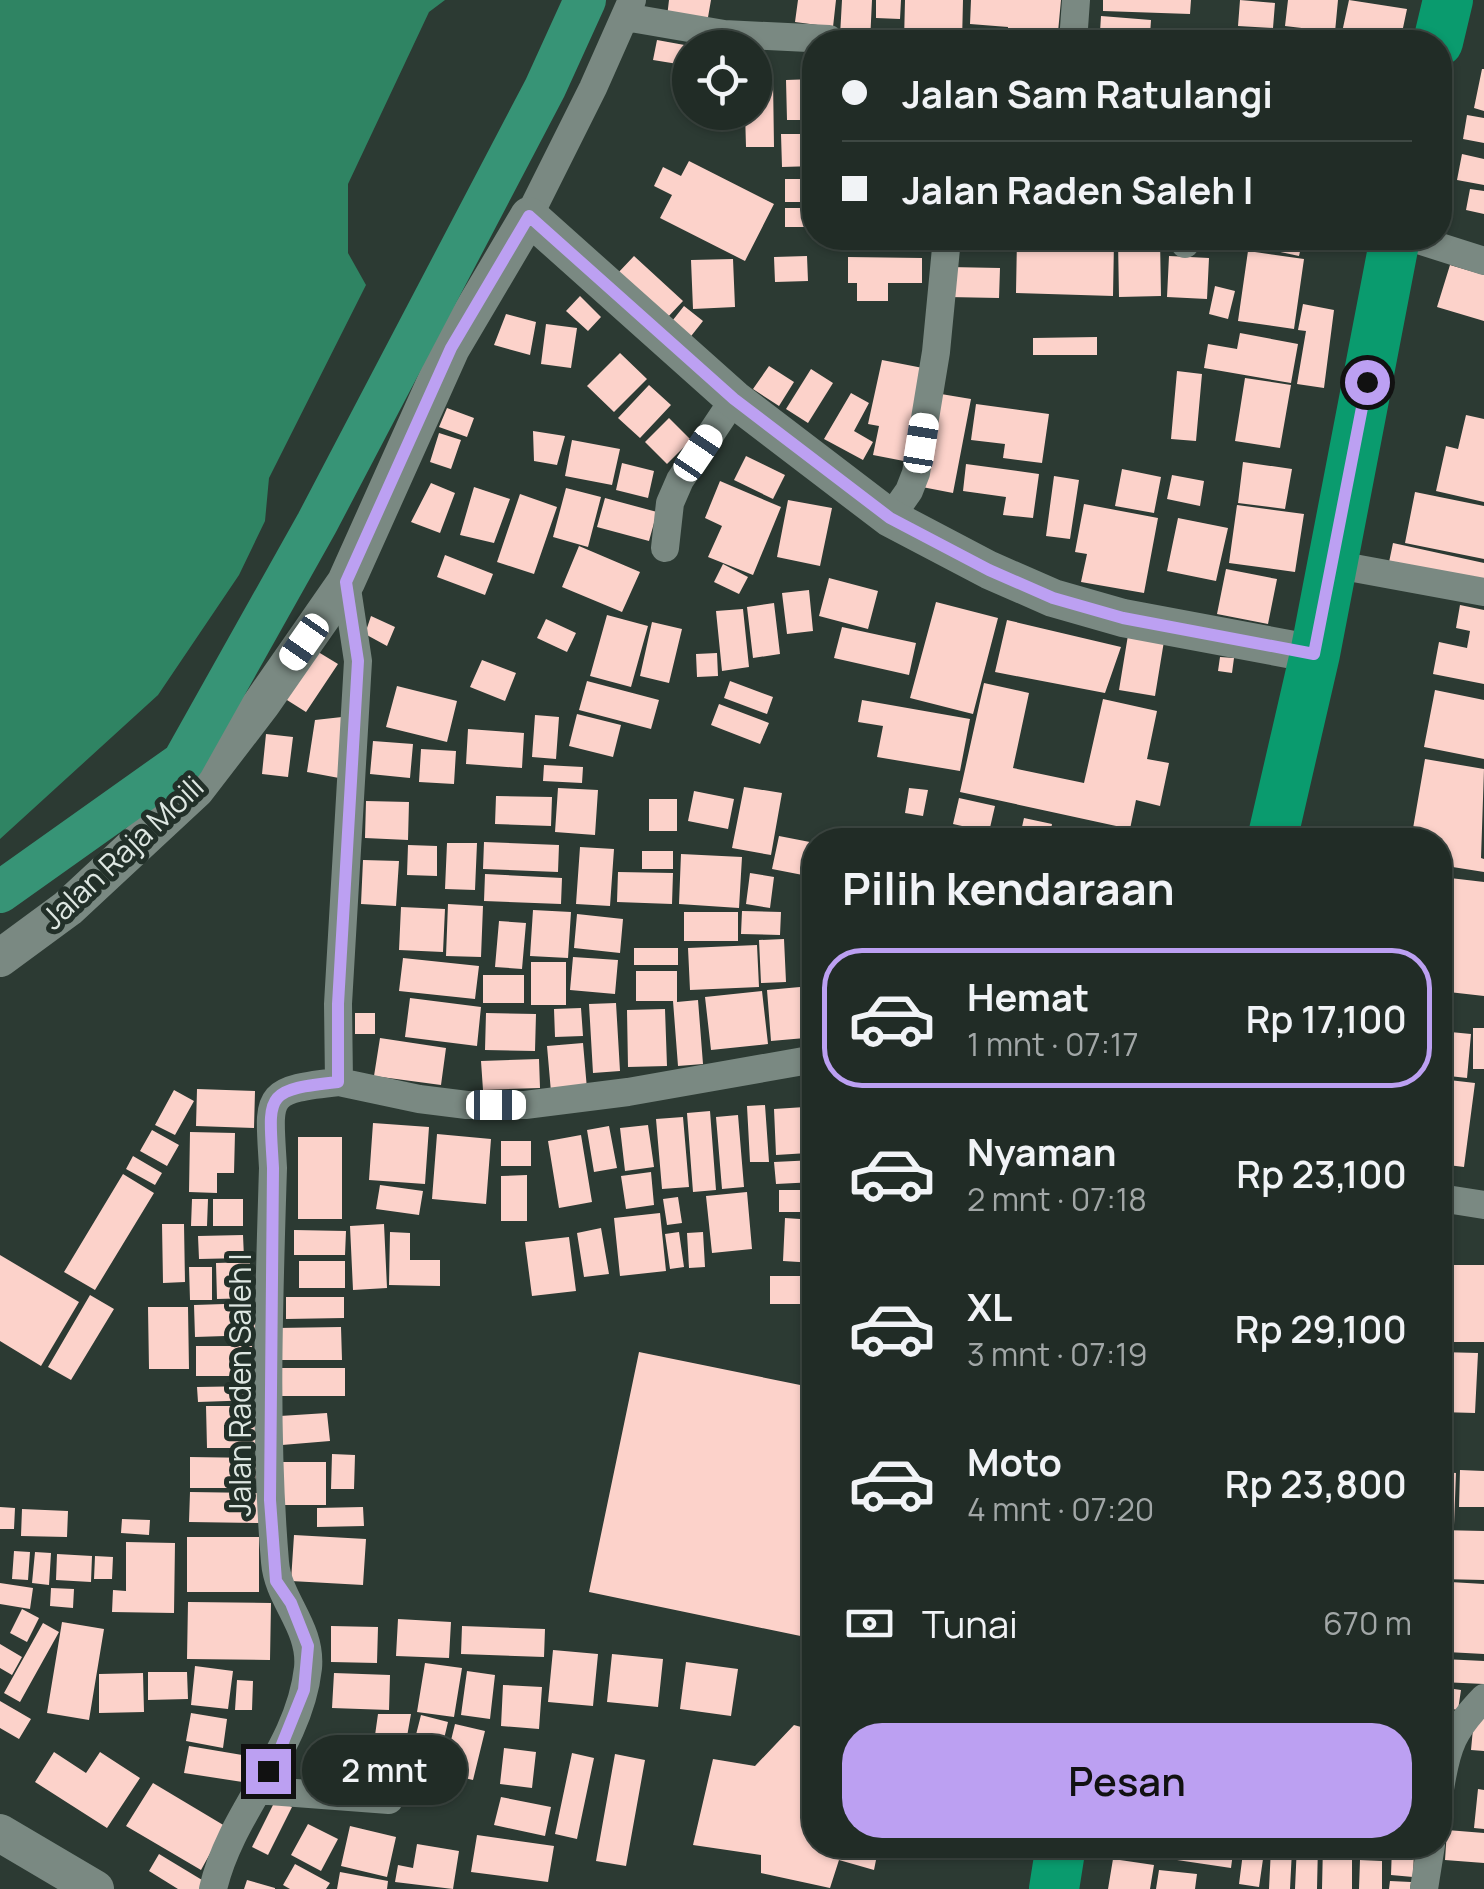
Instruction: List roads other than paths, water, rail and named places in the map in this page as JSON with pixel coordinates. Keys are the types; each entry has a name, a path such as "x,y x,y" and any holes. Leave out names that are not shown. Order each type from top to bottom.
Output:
{"highway":[{"path":"1441,30 1448,0"},
{"path":"1275,828 1314,654 1393,250"},
{"path":"1054,1889 1060,1858"}],"main road":[{"path":"0,892 183,762 317,523 544,88 585,0"}],"street":[{"path":"1074,30 1076,0"},
{"path":"628,8 724,34 802,38"},
{"name":"Jalan Raja Moili","path":"0,958 68,908 196,790 346,582 451,348 529,216 628,8"},
{"path":"529,216 734,399 890,518 989,570 1053,598 1123,618 1314,654"},
{"path":"890,518 916,473 936,352 947,250"},
{"path":"1450,250 1484,261"},
{"path":"665,548 670,503 680,480 734,399"},
{"path":"1332,564 1484,592"},
{"path":"338,1082 338,1004 358,661 346,582"},
{"name":"Jalan Raden Saleh I","path":"213,1889 219,1861 279,1752 304,1690 308,1646 291,1603 276,1581 270,1500 272,1105 292,1087 338,1082 419,1099 525,1105 628,1092 802,1061"},
{"path":"1452,1200 1484,1206"},
{"path":"1452,1738 1458,1725 1484,1698"},
{"path":"256,1790 389,1800"},
{"path":"0,1833 95,1889"},
{"path":"1424,1889 1429,1858"}]}
